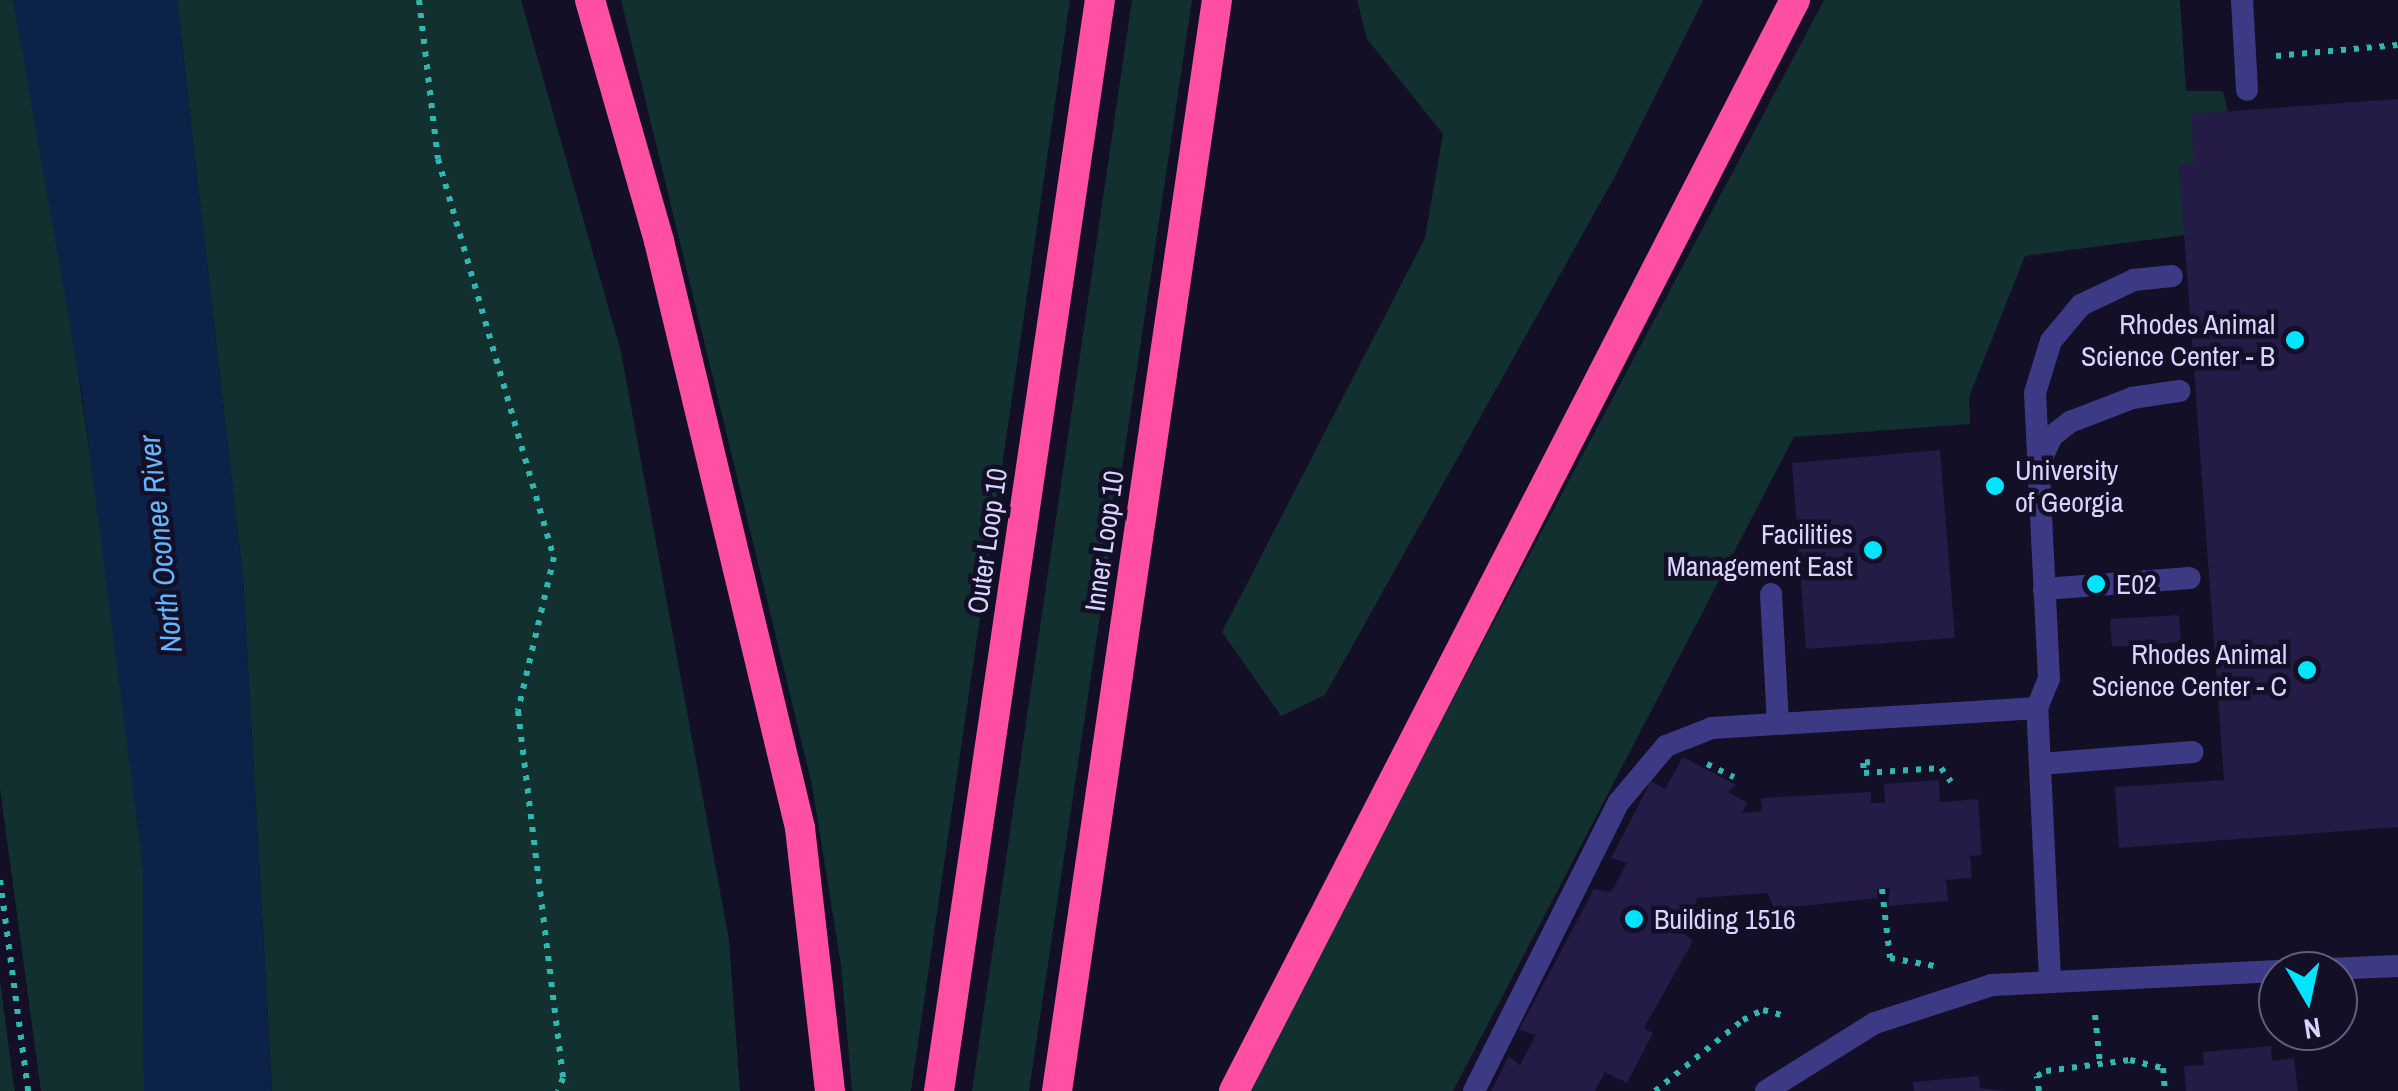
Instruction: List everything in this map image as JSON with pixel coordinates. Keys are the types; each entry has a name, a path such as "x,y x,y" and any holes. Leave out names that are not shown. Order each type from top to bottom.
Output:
{"highway":[{"path":"590,0 659,241 800,828 830,1091"},
{"name":"Outer Loop 10","path":"938,1091 1100,0"},
{"name":"Inner Loop 10","path":"1056,1091 1217,0"},
{"path":"1234,1091 1794,0"}],"lane":[{"path":"2242,0 2247,90"},
{"path":"2050,979 2036,708 2049,679 2035,393 2064,322 2104,290 2172,276"},
{"path":"2038,467 2052,436 2070,422 2132,398 2179,391"},
{"path":"2044,590 2190,578"},
{"path":"1770,594 1778,724"},
{"path":"1474,1091 1642,768 1689,734 1778,724 2036,708"},
{"path":"2040,764 2193,752"},
{"path":"2358,968 2398,966"},
{"path":"1766,1091 1875,1024 1992,985 2050,979 2258,972"}],"path":[{"path":"419,0 438,159 554,557 518,711 563,1078 558,1091"},
{"path":"2245,59 2398,45"},
{"path":"1865,761 1870,773 1941,768 1951,782"},
{"path":"0,880 28,1091"},
{"path":"1882,888 1890,958 1957,966"},
{"path":"1655,1091 1742,1020 1763,1010 1785,1016"},
{"path":"2095,1015 2100,1062"},
{"path":"2039,1091 2037,1076 2046,1071 2100,1062 2149,1062 2164,1068 2165,1091"}],"green space":[{"path":"0,0 13,0 54,204 108,581 143,869 144,1091 41,1091 0,789"},
{"path":"177,0 521,0 621,352 729,940 740,1091 272,1091 243,578"},
{"path":"621,0 1070,0 911,1091 852,1091 841,965 812,785"},
{"path":"1132,0 1192,0 1029,1091 972,1091"},
{"path":"1357,0 1703,0 1614,178 1325,695 1281,716 1222,632 1425,238 1443,134 1367,39"},
{"path":"1824,0 2180,0 2186,91 2223,91 2228,112 2194,164 2179,166 2185,235 2025,256 1969,397 1970,424 1794,437 1453,1091 1245,1091"},
{"path":"0,980 14,1087 15,1091 0,1091"}],"water":[{"name":"North Oconee River","path":"13,0 177,0 243,578 272,1091 144,1091 143,869 82,393"}],"building":[{"path":"2398,99 2398,827 2119,848 2115,787 2224,780 2179,165 2194,164 2191,114"},
{"name":"Facilities Management East","path":"1940,450 1955,638 1806,649 1792,463"},
{"path":"2179,615 2181,642 2112,647 2110,619"},
{"name":"Building 1516","path":"1683,757 1736,785 1728,792 1748,803 1742,813 1762,811 1761,798 1871,792 1871,803 1885,803 1884,784 1939,780 1940,802 1978,799 1982,855 1970,856 1972,878 1946,880 1948,901 1888,906 1890,888 1877,889 1878,898 1774,909 1768,893 1698,898 1680,929 1693,941 1644,1028 1653,1033 1627,1083 1605,1072 1595,1091 1491,1091 1509,1056 1520,1065 1536,1035 1519,1030 1594,889 1611,892 1627,863 1611,858 1651,781 1665,789"},
{"path":"2258,1047 2258,1051 2271,1051 2272,1061 2294,1058 2298,1091 2186,1091 2184,1066 2204,1065 2203,1052"},
{"path":"1979,1076 1980,1088 2004,1091 1914,1091 1913,1082"}],"place":[{"name":"Rhodes Animal Science Center - B","path":"2295,340"},
{"name":"University of Georgia","path":"1995,486"},
{"name":"Facilities Management East","path":"1873,550"},
{"name":"E02","path":"2096,584"},
{"name":"Rhodes Animal Science Center - C","path":"2307,670"},
{"name":"Building 1516","path":"1634,919"}]}
